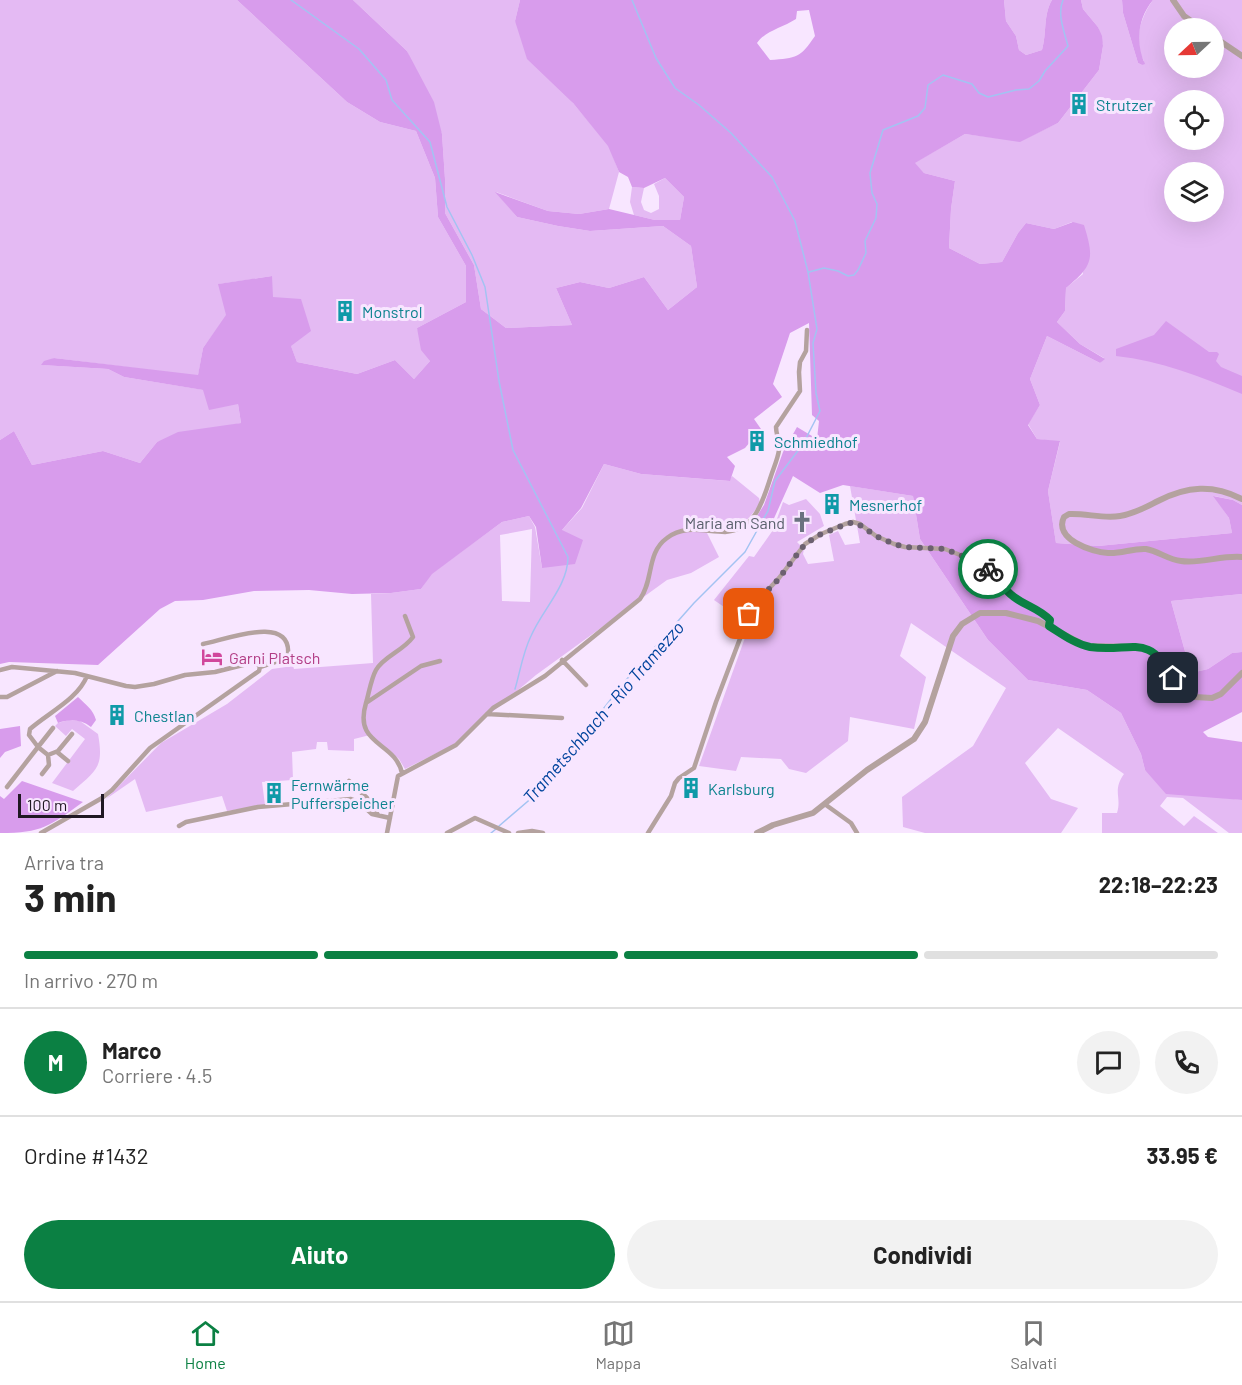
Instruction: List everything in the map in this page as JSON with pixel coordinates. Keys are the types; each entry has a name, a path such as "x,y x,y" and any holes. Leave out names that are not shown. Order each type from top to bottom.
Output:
{"street":[{"path":"1173,0 1187,18"},
{"path":"1224,44 1242,56"},
{"path":"387,833 396,779 402,773 456,745 493,708 545,676 640,599 646,588 654,552 667,537 680,531 694,529 732,531 752,522 763,502 779,451 776,428 800,391 800,362 806,351 807,330"},
{"path":"1242,499 1224,491 1196,488 1182,491 1120,516 1069,514 1064,517 1062,528 1064,533 1077,543 1101,552 1146,549 1181,561 1242,557"},
{"path":"752,522 770,529"},
{"path":"648,833 671,796 675,783 694,768 752,607 776,582 805,544 821,534 854,522 894,544 905,547 945,549 983,564 1005,591 1043,613 1050,620 1049,626"},
{"path":"757,833 773,825 805,817 826,805 867,771 908,744 919,733 926,719 953,636 967,619 980,613 995,611 1021,616 1049,626 1086,646 1134,646 1149,650 1165,663 1179,687 1195,697 1212,698 1221,694 1242,673"},
{"path":"402,773 397,760 373,740 364,729 363,721 376,670 388,658 399,652 413,637 405,616"},
{"path":"41,833 102,798 150,748 259,671 260,667 284,659 288,655 286,640 283,636 256,631 203,644"},
{"path":"562,660 586,684"},
{"path":"366,703 421,666 440,661"},
{"path":"0,670 12,667 57,671 135,687 255,662 260,667"},
{"path":"0,697 7,698 57,671"},
{"path":"42,774 49,765 48,755 29,735 30,729 72,695 85,682 87,676"},
{"path":"487,714 562,718"},
{"path":"7,788 53,728"},
{"path":"48,755 57,752 72,734"},
{"path":"57,752 68,761"},
{"path":"349,781 367,798 378,815"},
{"path":"179,826 195,820 258,807 347,800 359,802 372,814 390,818"},
{"path":"826,805 851,823 857,833"},
{"path":"447,833 472,818 509,833"},
{"path":"518,833 532,831 543,833"}],"shaded area":[{"path":"0,0 237,0 347,102 380,122 416,131 435,178 438,217 466,266 466,302 417,328 430,361 414,379 395,360 357,374 297,362 272,297 272,276 219,284 227,315 203,348 198,376 54,358 42,365 108,369 124,377 204,390 238,404 241,423 157,442 140,463 103,451 32,465 14,431 0,440"},
{"path":"237,0 353,0 407,51 434,102 442,134 445,213 474,265 481,309 506,328 572,325 556,288 580,282 609,288 644,277 668,310 697,287 691,246 663,226 590,231 517,217 495,192 548,211 579,214 609,209 655,220 680,220 684,197 665,178 644,188 632,187 628,177 619,172 608,146 573,103 527,59 515,21 520,0 1004,0 1006,21 1016,36 1019,50 1026,55 1042,50 1047,12 1052,0 1081,0 1083,9 1098,27 1102,36 1103,46 1099,70 1058,123 1020,142 965,134 915,163 924,173 955,181 949,248 980,264 1002,262 1026,223 1054,229 1073,222 1084,225 1090,253 1089,260 1087,267 1066,288 1065,311 1057,322 1080,344 1105,359 1100,363 1047,336 1030,379 1040,405 1028,425 1037,439 1060,441 1048,491 1056,543 1098,546 1232,533 1229,518 1213,496 1233,500 1242,505 1242,594 1171,601 1191,673 1208,669 1232,653 1242,652 1242,712 1203,732 1208,737 1242,742 1242,800 1166,794 1145,770 1141,754 1121,713 1087,690 1028,680 988,640 920,539 913,496 843,485 820,493 793,476 771,525 755,519 764,505 783,452 797,427 817,439 819,421 812,415 809,323 790,333 773,384 782,397 754,419 761,429 745,448 727,457 735,466 730,481 641,474 604,464 581,508 562,530 583,540 575,564 542,568 536,527 529,516 502,522 432,574 421,589 391,593 352,594 309,590 254,591 203,600 175,601 160,609 98,665 9,662 0,664 0,440 14,431 32,465 103,451 140,463 157,442 178,432 241,423 238,404 209,410 203,390 124,377 108,369 41,365 44,361 54,358 198,375 203,348 226,315 218,284 272,276 273,297 301,299 311,331 291,346 297,362 357,374 395,360 414,379 430,361 421,350 417,328 466,302 466,266 438,217 435,178 416,131 380,122 347,102","holes":["809,10 815,36 797,56 770,60 757,43 769,33 796,19 797,11"]},
{"path":"353,0 520,0 515,21 573,103 609,146 619,172 609,209 579,214 548,211 496,192 517,217 558,226 590,231 663,226 691,246 697,287 668,310 644,277 609,288 580,282 556,288 572,325 506,328 481,309 474,265 445,213 442,134 407,51"},
{"path":"1004,0 1052,0 1047,12 1042,50 1026,55 1019,50 1016,36 1006,21"},
{"path":"1081,0 1122,0 1123,13 1138,63 1142,65 1144,61 1140,54 1138,38 1145,14 1153,0 1242,0 1242,505 1233,500 1214,496 1229,518 1232,533 1098,546 1056,543 1048,491 1060,442 1037,439 1028,424 1040,405 1030,379 1047,336 1100,363 1104,358 1080,344 1057,322 1065,311 1066,288 1083,274 1072,222 1054,229 1026,223 1002,262 980,264 949,248 955,181 924,173 914,163 965,134 1020,141 1058,123 1099,70 1103,46 1098,27 1083,9"},
{"path":"1122,0 1153,0 1141,23 1139,39 1145,64 1142,65 1138,63 1123,13"},
{"path":"665,178 684,197 680,220 655,220 634,215 630,202 632,187 644,188 641,202 644,210 651,213 659,209 659,196 654,184"},
{"path":"1166,321 1209,352 1217,352 1219,354 1216,361 1221,367 1242,376 1242,394 1180,370 1116,356 1116,349 1154,335"},
{"path":"604,464 641,474 729,481 732,476 759,498 760,503 749,518 738,526 707,533 719,557 691,573 667,580 536,675 453,745 405,769 399,759 370,735 354,739 354,751 328,750 327,742 317,742 316,749 292,752 293,780 262,782 265,805 227,811 222,796 146,812 135,779 106,799 161,743 227,704 272,669 373,663 371,594 421,589 431,574 502,522 529,516 535,527 542,568 562,530 582,508","holes":["532,529 530,602 502,601 500,535"]},
{"path":"850,486 913,496 920,539 988,640 1028,680 1087,690 1121,713 1141,754 1145,770 1208,796 1242,800 1242,833 1229,833 1183,798 1167,797 1160,806 1184,826 1194,816 1218,833 1102,833 1102,813 1117,813 1118,790 1124,774 1058,728 1025,763 1051,799 1078,808 1061,833 925,833 903,827 902,797 973,746 1006,688 911,623 900,656 926,677 914,729 850,717 848,741 806,773 789,769 781,759 741,757 736,771 699,766 756,607 746,604 737,616 714,600 749,556 754,557 773,530 783,502 789,505 806,499 820,514 824,526 797,542 804,549 803,554 808,564 834,561 829,535 838,531 845,545 860,543"},
{"path":"1242,594 1242,652 1232,653 1208,669 1191,673 1171,601"},
{"path":"78,697 95,716 96,720 91,727 75,720 58,723 55,716"},
{"path":"69,720 80,721 98,734 100,745 97,767 73,791 52,783 85,739 72,729 66,736 55,726"},
{"path":"20,726 21,746 5,752 0,758 0,729"},
{"path":"22,781 83,802 62,817 36,830 0,833 0,796 4,799"}],"waterway":[{"path":"291,0 359,49 386,80 392,100 430,142 447,207 472,255 485,287 499,381 513,450 568,557 564,578 528,642 515,689"},
{"name":"Trametschbach - Rio Tramezzo","path":"632,0 656,58 675,88 731,133 772,177 795,221 808,272 817,329 813,343 816,393 820,411 803,444 775,481 768,511 761,523"},
{"path":"809,272 824,268 848,276 854,275 858,270 866,253 865,241 876,218 877,204 872,193 870,173 883,130 918,116 925,108 928,85 943,75 972,84 979,93 988,97 1029,89 1039,81 1068,46 1061,17 1063,0"},
{"name":"Trametschbach - Rio Tramezzo","path":"499,826 534,796 631,674 694,603 745,552 759,527"},
{"name":"Trametschbach - Rio Tramezzo","path":"491,833 496,829"}],"way so far":[{"path":"749,614 755,603 776,582 805,544 821,534 854,522 894,544 905,547 945,549 983,564 988,569"}],"place":[{"name":"Strutzer","path":"1079,104"},
{"name":"Monstrol","path":"345,311"},
{"name":"Schmiedhof","path":"757,441"},
{"name":"Mesnerhof","path":"832,504"},
{"name":"Maria am Sand","path":"802,522"},
{"name":"Garni Platsch","path":"212,657"},
{"name":"Chestlan","path":"117,715"},
{"name":"Karlsburg","path":"691,788"},
{"name":"Fernwärme Pufferspeicher","path":"274,793"}],"route":[{"path":"988,569 1005,591 1043,613 1050,620 1049,626 1073,641 1092,647 1142,647 1155,653 1165,663 1173,678"}]}
